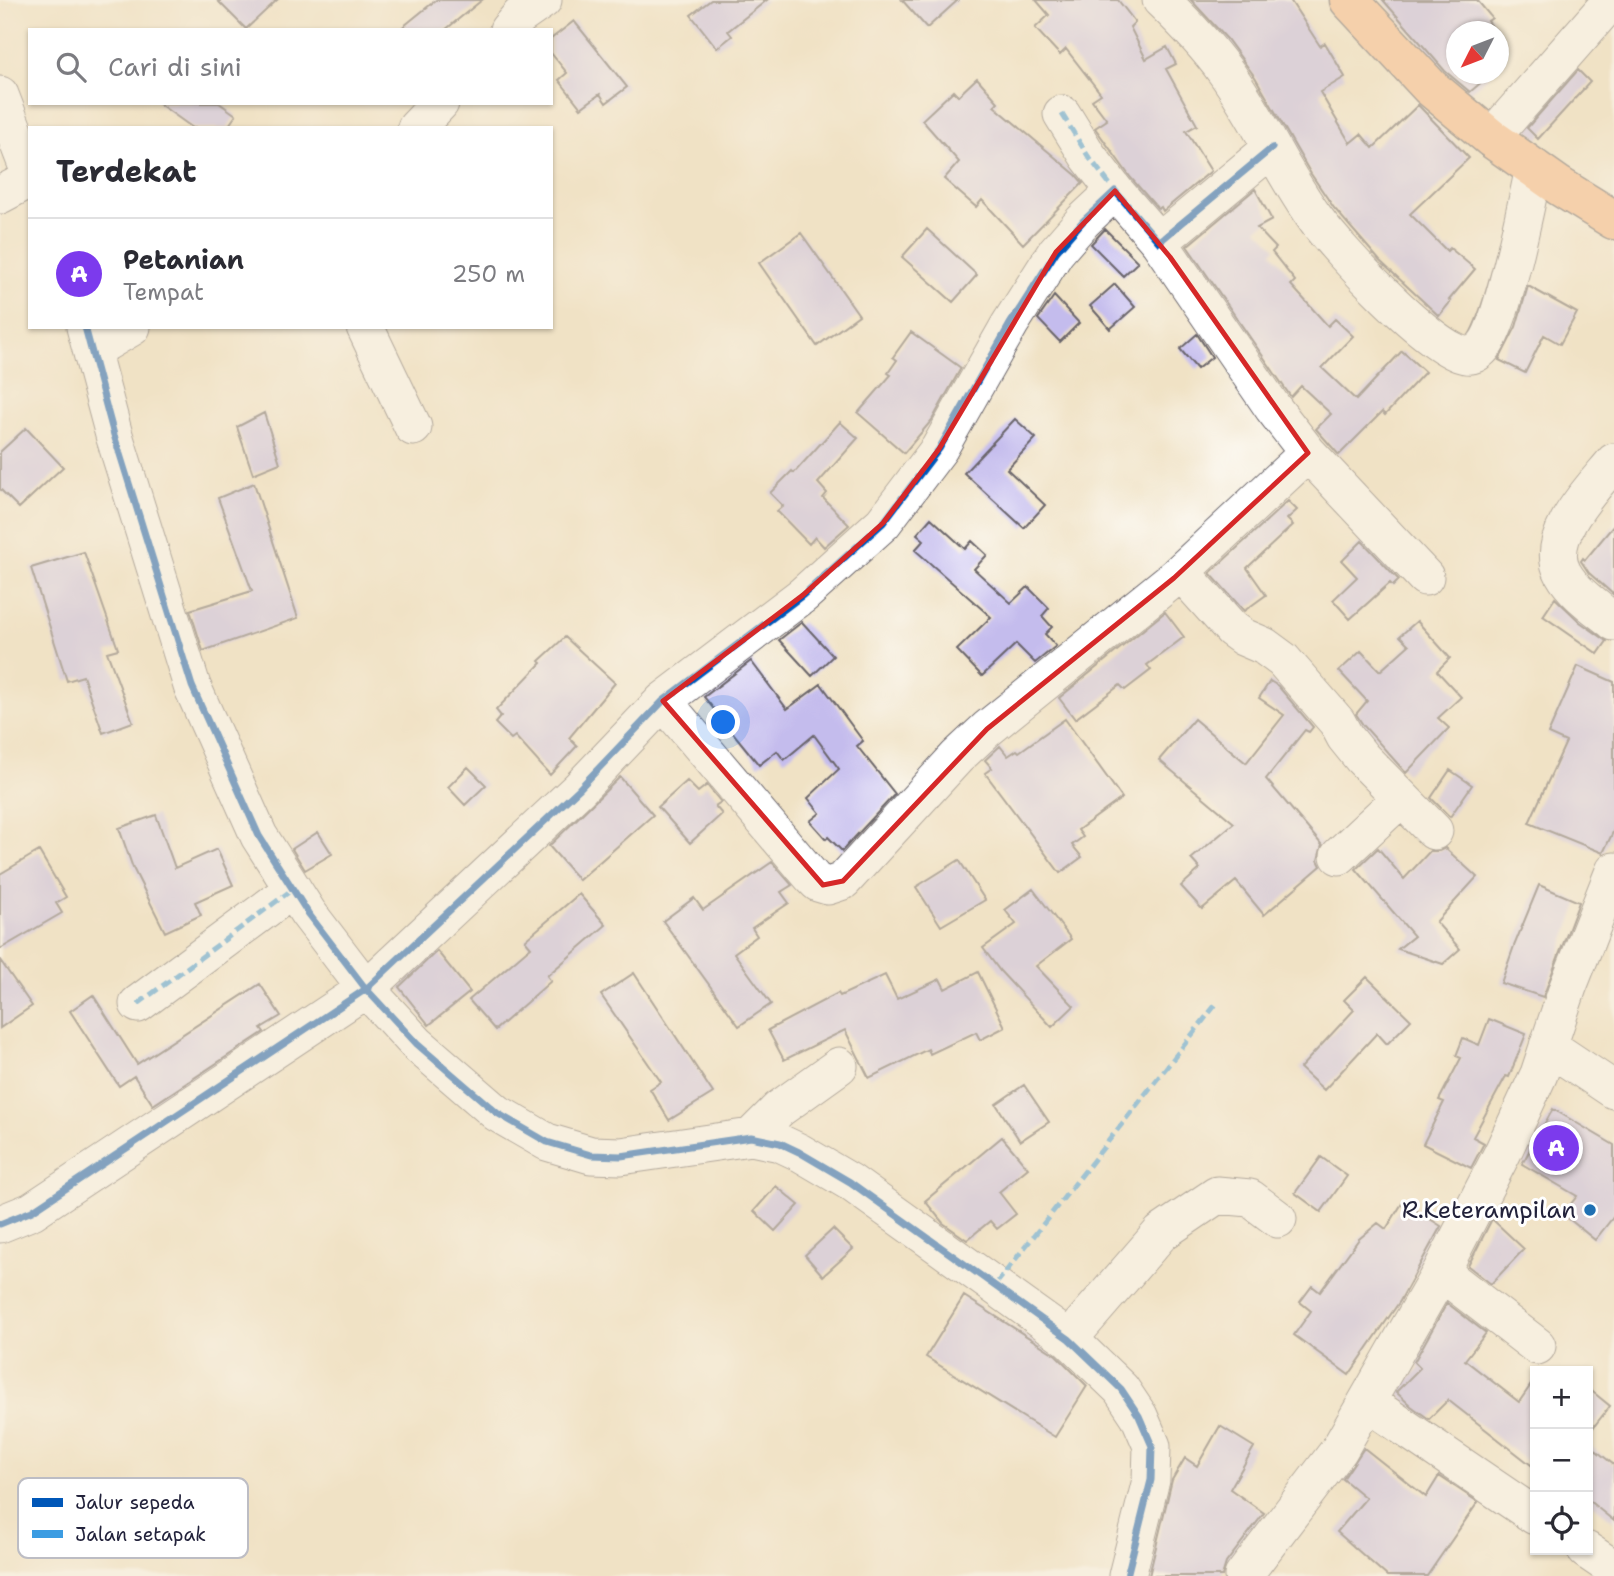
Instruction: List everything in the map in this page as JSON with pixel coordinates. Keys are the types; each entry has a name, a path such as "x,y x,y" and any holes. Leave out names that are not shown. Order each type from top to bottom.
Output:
{"highway":[{"path":"1349,0 1430,87 1491,138 1609,217"}],"street":[{"path":"510,28 520,16 543,0"},
{"path":"1161,0 1224,69 1318,223 1346,256 1407,316 1449,349 1466,355 1474,354 1485,346 1494,330 1517,245 1546,177"},
{"path":"1491,138 1612,0"},
{"path":"0,95 28,168"},
{"path":"418,126 438,105"},
{"path":"1062,114 1088,156 1159,242 1266,398 1308,453 1424,577"},
{"path":"1159,242 1272,148"},
{"path":"0,195 28,180"},
{"path":"0,1224 32,1211 366,989 579,789 663,701 803,596 883,523 939,449 1010,324 1056,253 1083,221 1115,191"},
{"path":"124,329 89,338 114,435 192,686 259,836 308,914 366,989 417,1044 497,1112 547,1142 591,1155 621,1156 751,1137 780,1143 850,1182 1069,1339 1121,1390 1139,1416 1152,1446 1151,1480 1127,1576"},
{"path":"366,329 413,427"},
{"path":"663,701 812,877 823,885 836,885 843,881 957,757 1181,572 1308,453"},
{"path":"1614,462 1577,507 1564,531 1558,551 1562,571 1569,582 1614,622"},
{"path":"1181,572 1232,629 1283,660 1337,722 1362,758 1434,831"},
{"path":"1339,856 1401,799"},
{"path":"1243,1576 1339,1450 1441,1272 1528,1098 1614,871"},
{"path":"138,1004 293,889"},
{"path":"1548,1045 1614,1090"},
{"path":"751,1137 779,1109 839,1066"},
{"path":"1069,1339 1161,1233 1217,1195 1250,1198 1278,1219"},
{"path":"1441,1272 1537,1346"},
{"path":"1367,1402 1530,1513"},
{"path":"1593,1555 1614,1569"}],"highlighted area":[{"path":"1115,191 1170,257 1308,453 1174,578 987,729 843,881 823,885 663,701 803,595 883,523 939,449 1056,252"}],"building":[{"path":"217,0 277,0 247,28"},
{"path":"436,0 482,0 447,28 401,28"},
{"path":"711,0 767,0 728,31 732,36 717,48 691,15"},
{"path":"902,0 958,0 927,28"},
{"path":"1036,0 1118,0 1135,22 1130,27 1146,59 1167,47 1176,64 1166,69 1197,125 1186,131 1211,171 1163,211 1161,207 1158,209 1131,178 1095,128 1107,120 1092,100 1101,94 1066,49 1060,55 1035,28 1049,15"},
{"path":"1191,0 1290,0 1320,46 1325,43 1345,77 1320,92 1350,143 1361,134 1373,148 1418,105 1469,158 1410,214 1447,251 1450,248 1475,269 1439,316 1380,261 1334,208 1311,174 1255,77 1227,39"},
{"path":"1383,0 1477,0 1492,18 1488,21 1446,21 1445,71"},
{"path":"574,21 627,87 606,103 600,94 581,108 559,80 567,73 553,56 553,37"},
{"path":"1578,70 1590,82 1538,139 1527,128"},
{"path":"977,78 998,102 994,106 1083,183 1023,244 982,200 976,207 944,179 959,162 922,120 953,91 958,96"},
{"path":"1460,84 1479,84 1470,92"},
{"path":"161,105 222,105 236,115 228,126 190,126"},
{"path":"1255,189 1272,220 1257,228 1276,248 1272,252 1295,281 1291,285 1328,326 1335,319 1353,336 1322,368 1356,400 1402,351 1425,372 1385,415 1382,412 1339,455 1316,429 1331,414 1301,386 1291,397 1187,246"},
{"path":"927,229 977,275 953,302 902,257"},
{"path":"1105,229 1138,262 1123,276 1091,244"},
{"path":"801,233 859,315 817,346 759,263"},
{"path":"1115,284 1135,307 1110,329 1090,306"},
{"path":"1528,286 1577,313 1560,344 1544,335 1525,373 1499,360 1516,327"},
{"path":"1054,296 1079,323 1060,342 1038,319"},
{"path":"911,332 961,368 932,420 904,453 858,413 891,375 888,373 897,360 893,357"},
{"path":"1197,334 1212,357 1197,369 1180,349"},
{"path":"264,413 280,463 253,474 237,427"},
{"path":"1015,419 1036,438 1007,469 1045,505 1024,528 964,473"},
{"path":"840,422 858,438 818,483 827,493 823,498 849,525 824,547 815,537 809,544 777,511 783,506 770,493 792,471 794,473"},
{"path":"26,428 63,467 19,508 0,489 0,452"},
{"path":"254,483 298,618 203,651 190,610 252,591 218,498"},
{"path":"1288,501 1297,510 1287,519 1293,525 1247,568 1266,595 1244,611 1210,573"},
{"path":"931,518 965,549 972,541 987,555 974,569 1011,603 1028,587 1049,608 1042,616 1052,627 1045,634 1056,646 1035,663 1016,644 982,676 957,650 991,617 915,550 924,540 917,534"},
{"path":"1614,525 1614,595 1589,573 1581,561 1583,558 1585,560"},
{"path":"1362,541 1399,580 1393,586 1390,583 1350,619 1333,600 1357,577 1342,561"},
{"path":"84,552 118,649 107,652 133,722 103,733 83,676 67,681 31,568"},
{"path":"1555,598 1580,622 1607,641 1598,654 1543,616"},
{"path":"1165,612 1184,637 1147,665 1151,670 1125,690 1120,685 1075,719 1059,698"},
{"path":"1417,621 1450,658 1437,671 1461,697 1438,718 1449,728 1406,773 1363,725 1356,714 1367,701 1339,671 1361,651 1380,671 1409,645 1400,636"},
{"path":"802,622 833,656 812,676 779,640"},
{"path":"565,637 615,683 569,738 577,746 550,775 515,736 511,739 495,723 501,716 496,710 541,663 539,661"},
{"path":"751,661 787,709 821,684 863,741 857,746 895,794 842,851 828,837 826,839 810,821 820,813 808,798 839,769 814,735 784,760 777,751 759,765 704,697"},
{"path":"1578,666 1614,682 1614,830 1603,853 1529,823 1566,742 1548,734"},
{"path":"1270,681 1278,686 1313,727 1309,732 1305,730 1266,779 1322,845 1318,860 1321,866 1264,915 1236,881 1202,909 1181,886 1200,869 1191,859 1234,823 1159,760 1194,719 1246,763 1284,715 1259,698"},
{"path":"1065,719 1122,798 1078,830 1083,837 1072,845 1082,857 1060,873 985,773 992,768 985,760 1000,746 1008,756 1017,750 1019,752"},
{"path":"468,767 486,785 465,805 448,787"},
{"path":"1450,770 1472,785 1450,817 1431,798"},
{"path":"620,777 653,815 579,880 549,846"},
{"path":"687,781 698,792 707,785 721,802 715,806 722,814 690,843 658,807"},
{"path":"156,815 175,868 217,849 233,885 195,902 201,915 165,932 133,868 119,828"},
{"path":"318,832 332,854 305,870 292,849"},
{"path":"1378,848 1404,879 1430,851 1445,848 1477,877 1436,922 1460,949 1443,964 1398,949 1414,936 1356,869"},
{"path":"39,851 66,897 56,903 62,913 0,949 0,874"},
{"path":"959,860 985,900 941,926 916,887"},
{"path":"772,862 792,885 781,892 789,903 752,928 757,936 734,953 771,1004 739,1026 663,921 694,898 703,910"},
{"path":"1539,885 1579,902 1543,997 1501,983"},
{"path":"1033,889 1071,939 1036,966 1074,1006 1052,1027 1000,971 983,948 1016,924 1005,910"},
{"path":"579,894 606,925 547,976 551,981 495,1030 469,1000 531,947 525,940"},
{"path":"437,951 470,992 429,1025 399,987"},
{"path":"0,960 32,1006 0,1028"},
{"path":"978,972 1005,1027 980,1040 976,1032 930,1054 928,1049 869,1078 845,1030 784,1060 768,1030 838,993 840,996 885,975 897,999 940,979 945,989"},
{"path":"634,973 713,1093 669,1120 650,1089 661,1082 601,995"},
{"path":"1367,977 1411,1020 1387,1044 1377,1033 1324,1090 1300,1068 1354,1010 1344,1000"},
{"path":"260,984 281,1016 261,1028 264,1032 153,1105 134,1076 119,1086 70,1011 93,995 137,1064"},
{"path":"1489,1019 1526,1034 1509,1077 1506,1076 1473,1137 1484,1143 1471,1168 1423,1144 1444,1102 1439,1100 1461,1058 1456,1056 1463,1038 1479,1045"},
{"path":"1024,1085 1049,1122 1020,1141 996,1104"},
{"path":"1553,1109 1614,1145 1614,1216 1595,1240 1563,1214 1577,1196 1522,1164"},
{"path":"1002,1137 1028,1168 999,1192 1016,1214 997,1229 990,1221 967,1240 943,1223 925,1201"},
{"path":"1321,1157 1347,1176 1321,1212 1295,1193"},
{"path":"776,1186 799,1205 775,1231 754,1211"},
{"path":"1403,1202 1441,1226 1400,1301 1349,1375 1294,1335 1311,1311 1300,1302 1312,1286 1320,1292 1359,1239 1378,1223 1386,1229"},
{"path":"1492,1219 1524,1249 1491,1284 1468,1266"},
{"path":"833,1229 853,1249 823,1276 805,1255"},
{"path":"964,1296 1056,1355 1087,1386 1055,1437 926,1357"},
{"path":"1447,1303 1486,1333 1465,1360 1519,1402 1530,1386 1530,1464 1448,1400 1429,1419 1411,1406 1396,1392 1420,1368 1414,1362"},
{"path":"1593,1392 1610,1406 1593,1428"},
{"path":"1220,1426 1254,1447 1230,1489 1264,1513 1226,1563 1222,1576 1149,1576 1172,1480 1185,1458 1197,1466"},
{"path":"1364,1448 1426,1497 1439,1476 1478,1502 1427,1576 1387,1576 1337,1532 1366,1498 1343,1479"},
{"path":"1593,1448 1614,1465 1614,1521 1593,1504"}],"marked path":[{"path":"1062,114 1088,156 1115,191"},
{"path":"138,1004 293,889"},
{"path":"996,1284 1217,1003"}],"cycle path":[{"path":"0,1224 32,1211 366,989 579,789 663,701 803,595 883,523 939,449 1010,324 1056,252 1083,221 1115,191 1159,242 1272,148"},
{"path":"86,329 114,435 192,686 259,836 308,913 366,989 417,1044 497,1113 547,1142 591,1155 621,1156 751,1137 780,1143 850,1182 1069,1339 1121,1389 1139,1416 1152,1446 1151,1480 1127,1576"}],"place":[{"name":"Petanian","path":"1556,1148"},
{"name":"R.Keterampilan","path":"1590,1210"}]}
